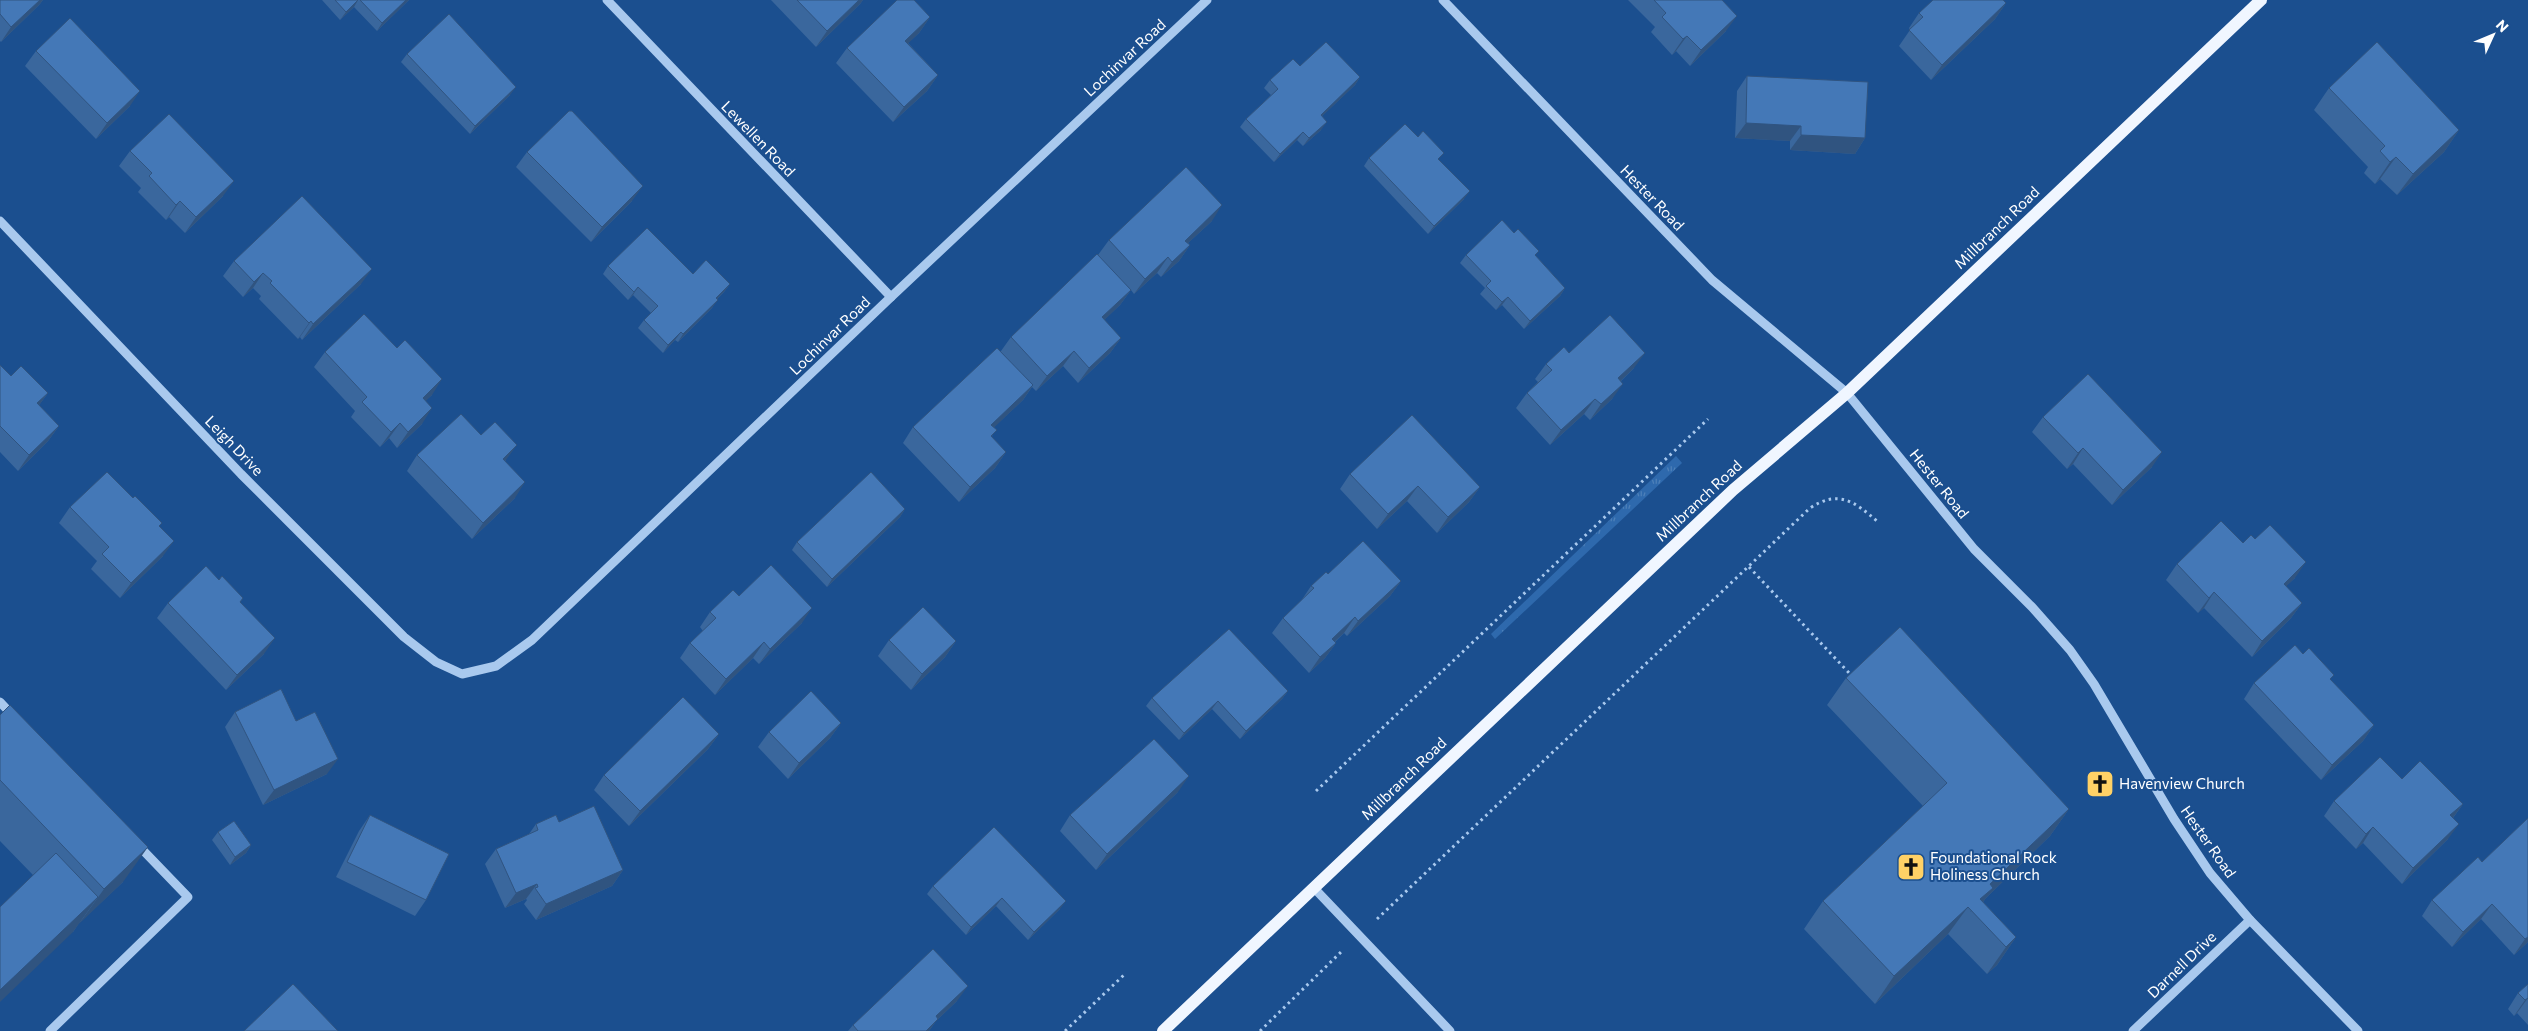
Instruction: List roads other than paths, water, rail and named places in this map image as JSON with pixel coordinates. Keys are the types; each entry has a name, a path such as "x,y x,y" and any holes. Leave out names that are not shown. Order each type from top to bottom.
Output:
{"main road":[{"name":"Millbranch Road","path":"1163,1031 1733,490 1848,393 2261,0"}],"street":[{"name":"Lewellen Road","path":"607,0 891,297"},
{"name":"Lochinvar Road","path":"462,674 496,666 532,640 891,297 1207,0"},
{"name":"Hester Road","path":"1443,0 1712,280 1848,393 1974,549 2032,607 2070,650 2094,684 2174,819 2210,873 2250,920 2358,1031"},
{"name":"Leigh Drive","path":"0,221 241,474 404,637 436,662 462,674"},
{"path":"0,702 20,723"},
{"path":"50,1031 188,897 128,835"},
{"path":"1314,888 1450,1031"},
{"name":"Darnell Drive","path":"2133,1031 2250,920"}],"place":[{"name":"Havenview Church","path":"2100,784"},
{"name":"Foundational Rock Holiness Church","path":"1911,867"}]}
